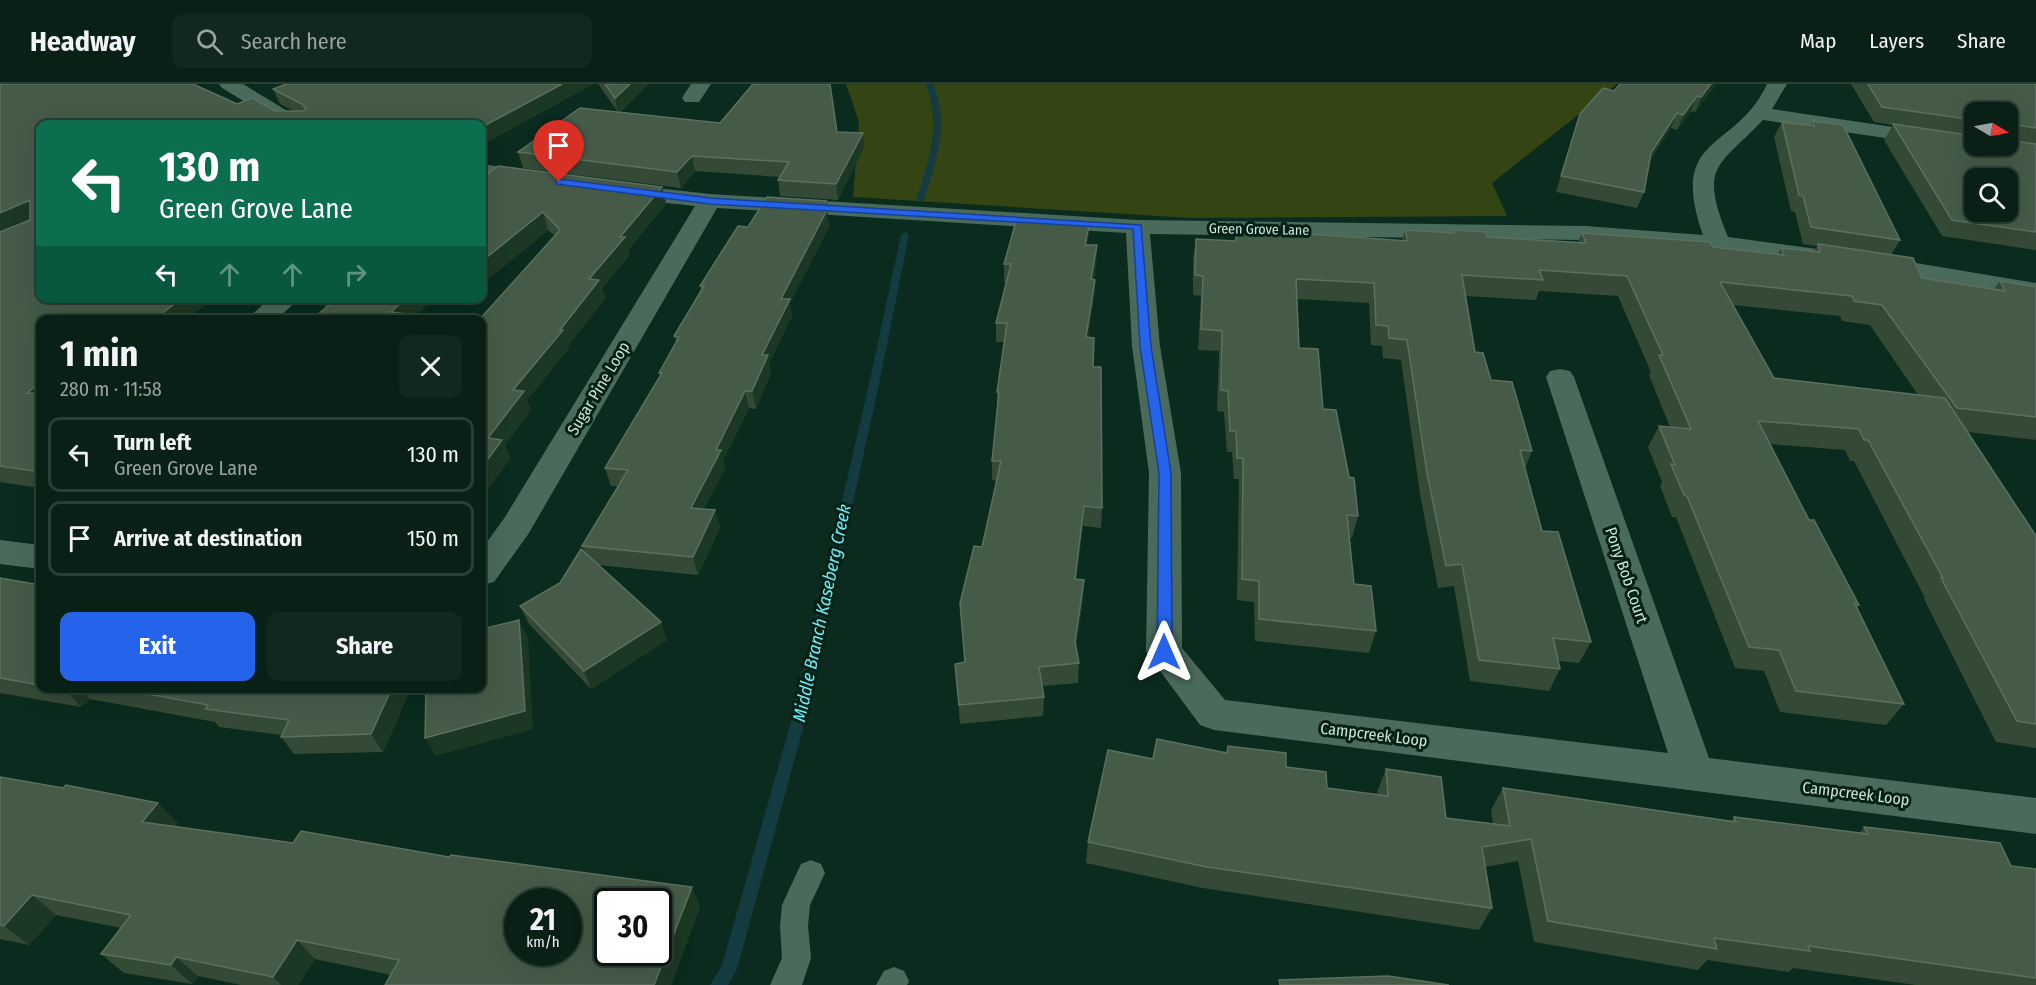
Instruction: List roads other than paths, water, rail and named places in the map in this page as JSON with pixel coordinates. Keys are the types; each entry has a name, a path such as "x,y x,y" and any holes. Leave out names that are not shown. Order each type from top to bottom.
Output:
{"street":[{"path":"229,84 287,120"},
{"path":"1719,243 1706,213 1702,185 1712,157 1758,112 1773,95 1777,84"},
{"path":"1758,112 1964,143"},
{"path":"486,172 559,182"},
{"name":"Green Grove Lane","path":"593,187 710,201 1138,227 1586,233 1719,243 1849,260 2036,291"},
{"name":"Sugar Pine Loop","path":"486,568 517,525 710,201"},
{"name":"Campcreek Loop","path":"1138,227 1146,346 1165,473 1164,652 1214,714 2036,816"},
{"path":"265,315 281,303"},
{"name":"Pony Bob Court","path":"1560,377 1694,773"},
{"path":"0,552 36,557"}],"lane":[{"path":"785,985 790,979 798,950 794,916 797,902 811,873"}],"waterway":[{"name":"Middle Branch Kaseberg Creek","path":"920,200 933,157 938,127 938,112 929,84"},
{"name":"Middle Branch Kaseberg Creek","path":"718,985 729,969 796,729 873,389 905,235"}]}
